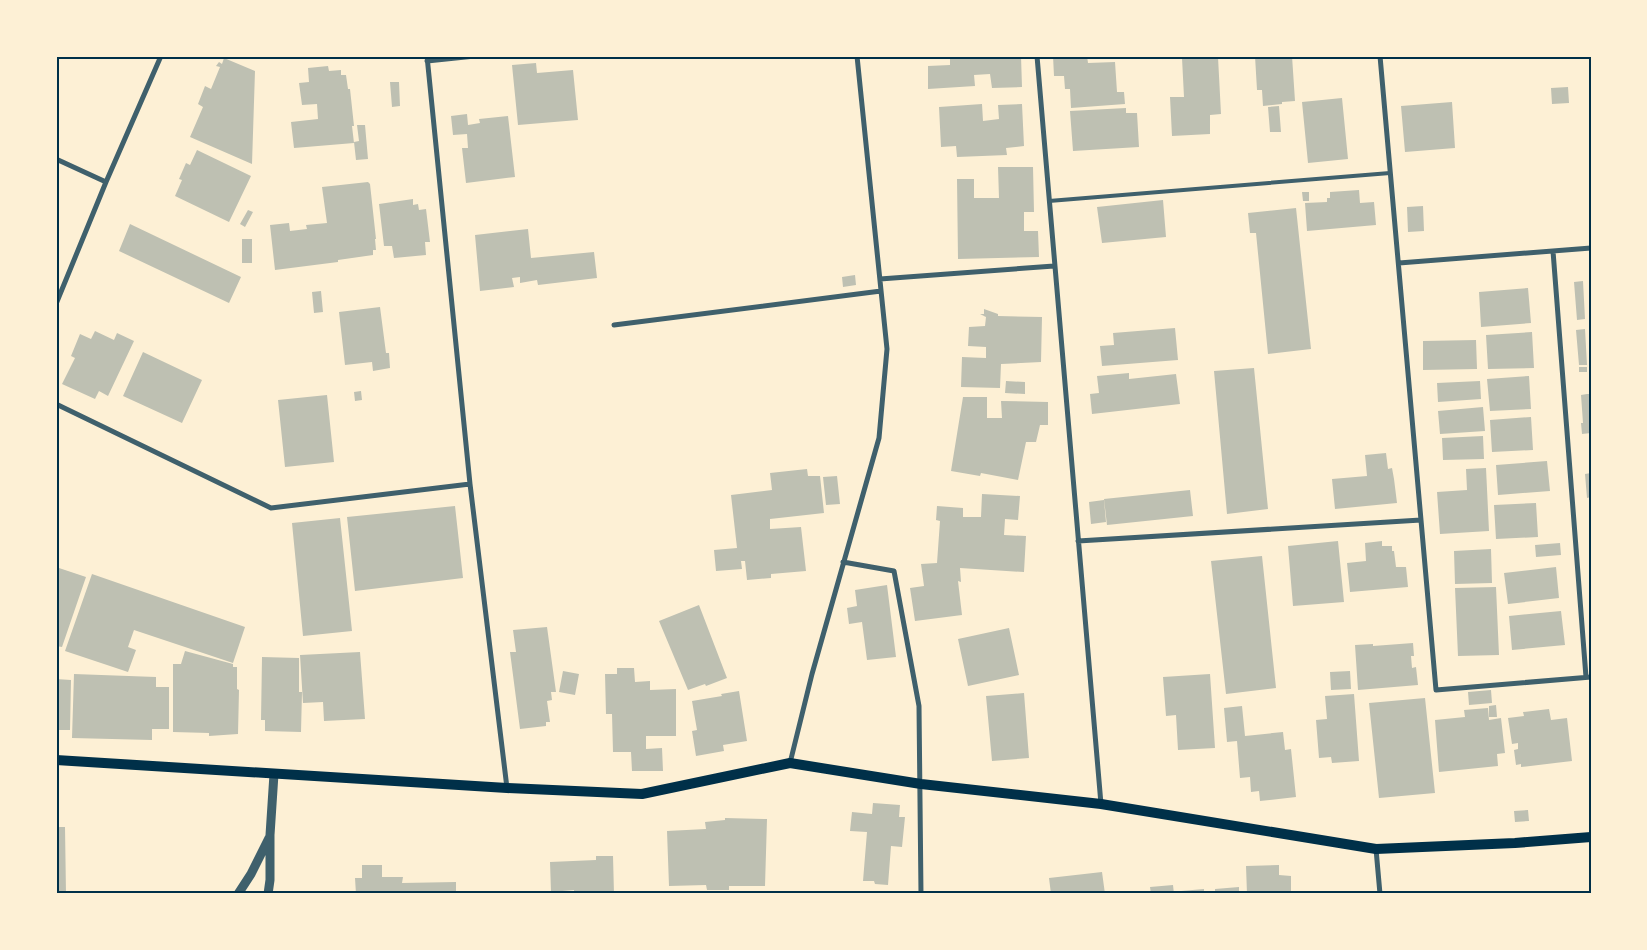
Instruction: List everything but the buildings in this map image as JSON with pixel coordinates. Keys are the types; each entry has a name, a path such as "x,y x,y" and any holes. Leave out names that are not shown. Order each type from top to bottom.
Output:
{"main road":[{"path":"56,760 507,788 642,794 790,764 921,784 1100,804 1376,849 1591,837"}],"street":[{"path":"56,304 106,182 161,56"},
{"path":"474,56 427,58 470,484 507,788"},
{"path":"790,764 812,674 878,438 887,349 857,56"},
{"path":"1037,56 1100,804"},
{"path":"1380,56 1436,690 1588,677 1553,251"},
{"path":"56,160 106,182"},
{"path":"1399,263 1591,248"},
{"path":"880,279 1054,266"},
{"path":"614,325 881,291"},
{"path":"56,404 271,508 470,484"},
{"path":"1078,541 1421,520"},
{"path":"843,562 894,571 919,706 921,894"},
{"path":"268,894 274,774"},
{"path":"238,894 251,874 270,835"},
{"path":"1376,849 1380,894"}],"lane":[{"path":"1049,201 1390,173"}]}
